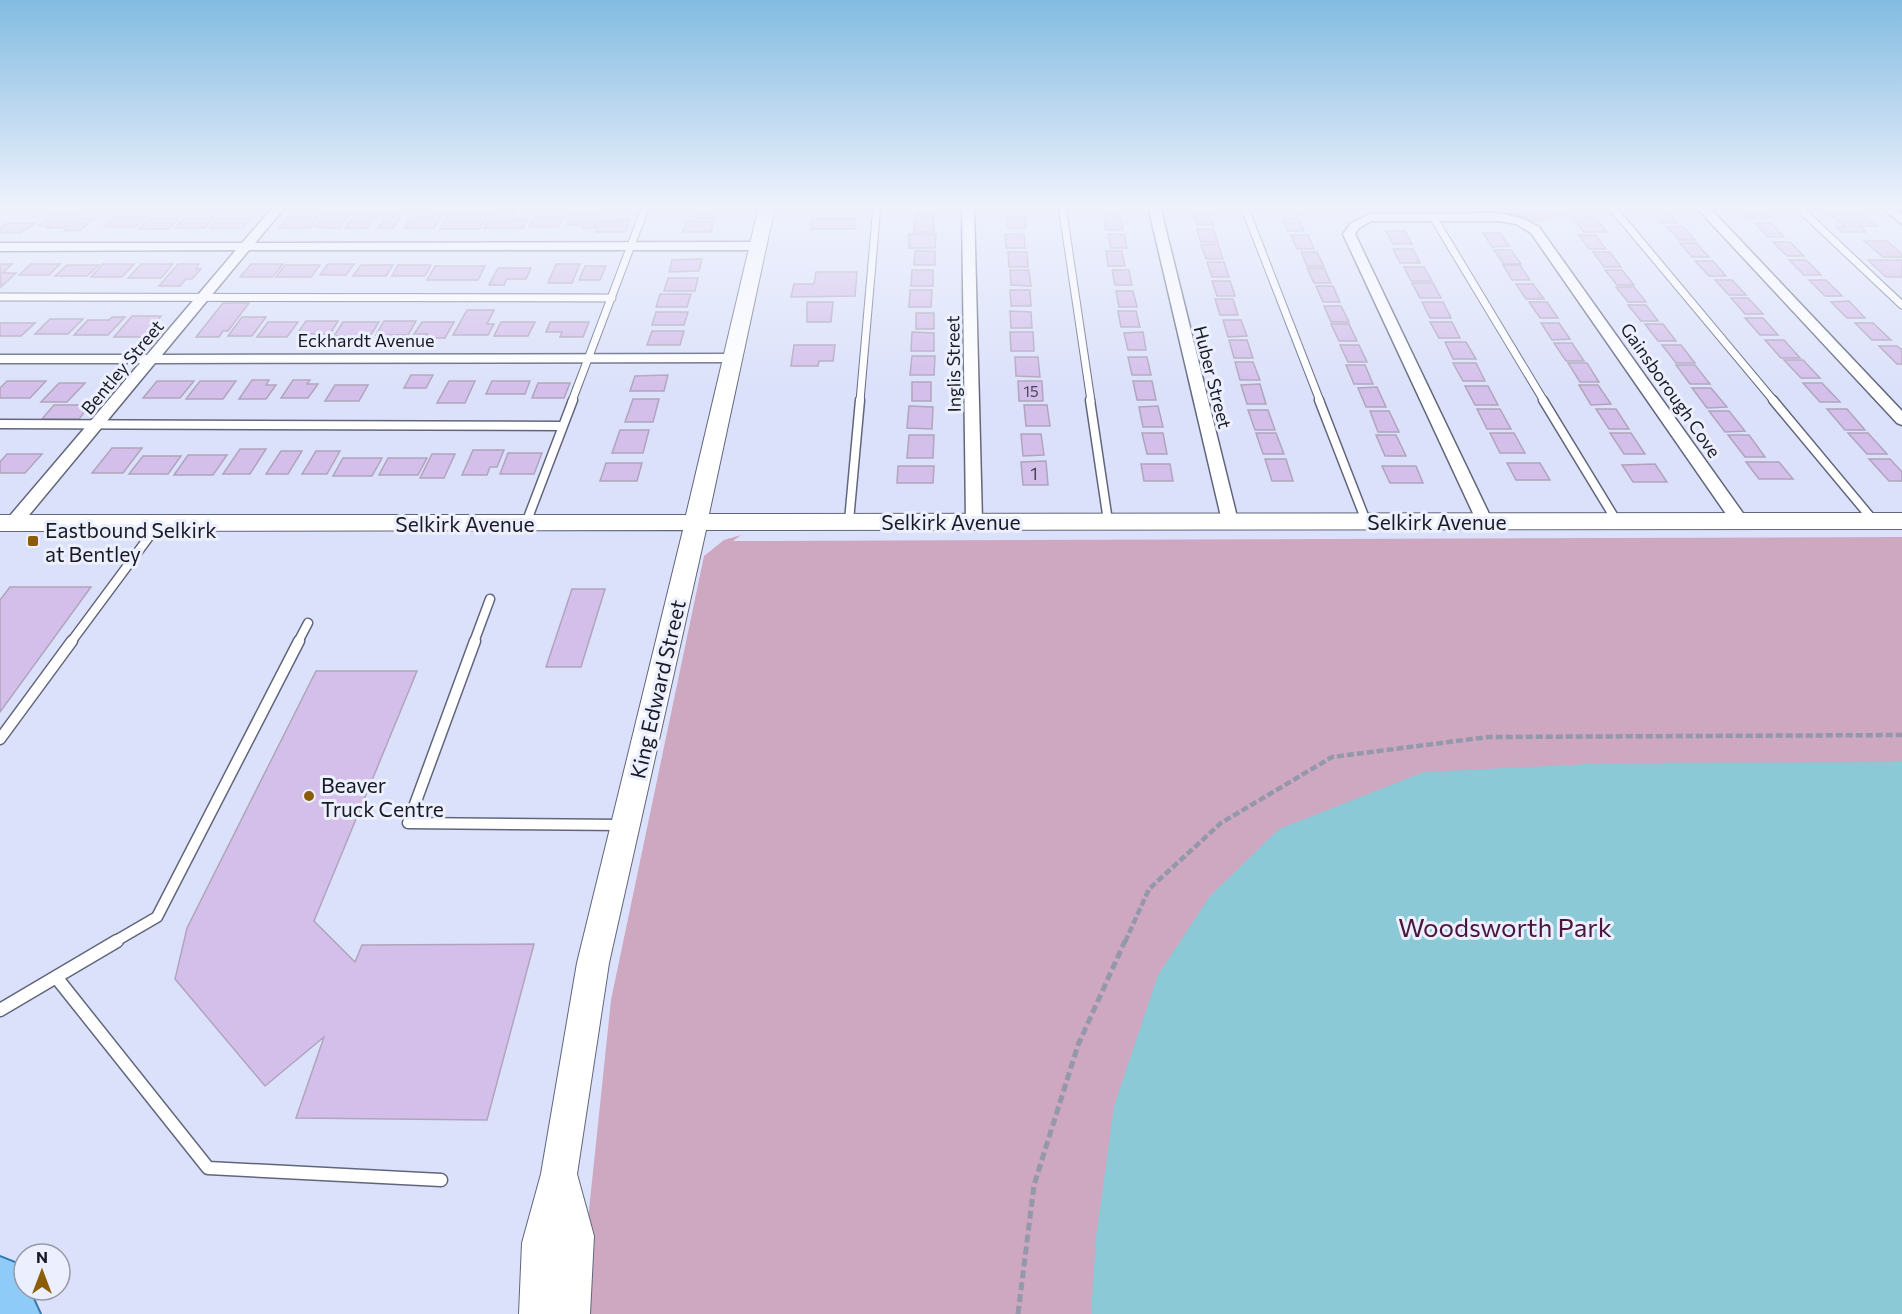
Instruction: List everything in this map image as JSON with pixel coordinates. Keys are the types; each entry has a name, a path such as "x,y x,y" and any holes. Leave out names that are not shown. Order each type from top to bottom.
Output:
{"main road":[{"path":"0,1278 18,1314"}],"street":[{"name":"Bentley Street","path":"7,523 96,425 228,267"},
{"name":"King Edward Street","path":"538,1314 541,1243 560,1174 593,963 753,267"},
{"name":"Inglis Street","path":"969,267 974,521"},
{"name":"Huber Street","path":"1169,267 1230,521"},
{"name":"Gainsborough Cove","path":"1365,267 1484,520"},
{"name":"Gainsborough Cove","path":"1562,267 1739,520"},
{"path":"1759,267 1902,420"},
{"name":"Eckhardt Avenue","path":"0,359 733,358"},
{"name":"Selkirk Avenue","path":"7,523 1902,521"},
{"name":"King Edward Street","path":"560,1174 575,1236 571,1314"}],"lane":[{"path":"526,523 623,267"},
{"path":"849,521 872,267"},
{"path":"1071,267 1108,521"},
{"path":"1268,267 1366,521"},
{"path":"1464,267 1616,520"},
{"path":"1662,267 1873,521"},
{"path":"1862,267 1902,305"},
{"path":"0,297 612,298"},
{"path":"0,424 563,426"},
{"path":"0,739 160,522"},
{"path":"490,599 408,823 625,825"},
{"path":"0,1010 157,917 308,623"},
{"path":"56,977 208,1168 441,1180"}],"path":[{"path":"1018,1314 1034,1185 1078,1045 1149,889 1221,823 1332,757 1488,737 1902,735"}],"green space":[{"name":"Woodsworth Park","path":"741,535 733,541 1902,537 1902,1314 584,1314 589,1210 611,1000 704,556 724,540"}],"shaded area":[{"path":"1902,762 1902,1314 1091,1314 1096,1237 1114,1106 1158,975 1210,896 1279,829 1424,772 1611,763"}],"building":[{"path":"0,267 9,267 3,273 16,273 1,287"},
{"path":"27,267 57,267 49,275 19,275"},
{"path":"64,267 96,267 87,276 55,276"},
{"path":"100,267 131,267 122,277 91,277"},
{"path":"138,267 170,267 161,278 128,278"},
{"path":"175,267 201,269 192,279 186,279 180,286 159,286"},
{"path":"248,267 280,267 273,277 240,277"},
{"path":"283,267 318,267 311,277 276,277"},
{"path":"326,267 352,267 346,275 320,275"},
{"path":"359,267 392,267 386,276 353,276"},
{"path":"397,267 430,267 425,276 392,276"},
{"path":"434,267 484,267 478,280 427,280"},
{"path":"555,267 579,267 572,283 548,283"},
{"path":"584,267 605,267 600,280 579,280"},
{"path":"670,267 700,267 699,271 669,272"},
{"path":"1209,267 1226,267 1229,277 1212,277"},
{"path":"1404,267 1424,267 1432,281 1411,281"},
{"path":"1504,267 1522,267 1530,280 1512,280"},
{"path":"1701,267 1718,267 1726,276 1709,276"},
{"path":"1796,267 1813,267 1821,275 1804,275"},
{"path":"1876,267 1902,267 1902,277 1886,277"},
{"path":"498,268 531,268 526,279 507,279 504,285 489,285"},
{"path":"1307,268 1324,268 1331,283 1314,283"},
{"path":"912,270 933,270 933,286 911,286"},
{"path":"1010,270 1029,270 1031,286 1011,285"},
{"path":"1112,270 1129,270 1132,285 1115,285"},
{"path":"1605,270 1622,270 1634,285 1617,285"},
{"path":"816,272 857,272 855,296 791,297 794,284 814,284"},
{"path":"668,278 698,278 695,291 664,291"},
{"path":"1715,280 1732,280 1746,295 1729,295"},
{"path":"1809,280 1826,280 1842,296 1825,296"},
{"path":"1212,281 1230,281 1235,296 1217,296"},
{"path":"1412,283 1433,283 1441,298 1420,298"},
{"path":"1516,284 1533,284 1544,299 1526,299"},
{"path":"1316,286 1333,286 1340,302 1323,302"},
{"path":"1616,287 1634,287 1646,302 1628,302"},
{"path":"910,290 932,290 931,307 909,307"},
{"path":"1010,290 1030,290 1031,306 1011,306"},
{"path":"1116,291 1133,291 1137,307 1119,307"},
{"path":"660,294 691,294 687,307 656,307"},
{"path":"1731,298 1748,298 1763,314 1745,314"},
{"path":"1215,299 1233,299 1238,315 1220,315"},
{"path":"1849,301 1865,318 1847,318 1831,302"},
{"path":"807,302 833,302 831,322 807,322"},
{"path":"1422,302 1443,302 1451,318 1430,318"},
{"path":"1529,302 1547,302 1558,318 1540,318"},
{"path":"223,303 249,303 228,331 223,331 219,337 196,337"},
{"path":"1628,305 1646,305 1658,321 1641,321"},
{"path":"1324,306 1341,306 1349,322 1331,322"},
{"path":"467,310 494,310 487,324 494,324 488,335 453,335"},
{"path":"1010,311 1031,312 1032,328 1011,328"},
{"path":"1118,311 1136,311 1140,327 1121,327"},
{"path":"656,312 688,312 684,325 652,325"},
{"path":"916,313 934,313 934,329 916,329"},
{"path":"132,316 161,316 144,337 114,337"},
{"path":"112,317 125,317 108,335 74,335 88,320 109,320"},
{"path":"242,317 266,317 252,336 228,336"},
{"path":"1745,318 1763,318 1778,335 1760,335"},
{"path":"50,319 83,319 68,334 35,334"},
{"path":"1223,320 1241,320 1247,336 1228,337"},
{"path":"306,321 338,321 330,334 297,334"},
{"path":"384,321 416,321 408,335 376,335"},
{"path":"268,322 298,322 287,337 257,337"},
{"path":"343,322 379,322 370,336 334,336"},
{"path":"422,322 454,322 445,338 426,338 427,334 414,334"},
{"path":"501,322 535,322 528,336 494,336"},
{"path":"550,322 589,322 583,337 560,337 562,332 546,332"},
{"path":"1430,322 1452,322 1460,338 1439,338"},
{"path":"0,323 35,323 21,336 0,336"},
{"path":"1541,323 1559,323 1570,339 1552,340"},
{"path":"1855,323 1873,323 1891,340 1872,340"},
{"path":"1331,324 1349,324 1357,341 1339,341"},
{"path":"1645,324 1663,324 1676,341 1658,341"},
{"path":"652,331 684,331 680,345 647,345"},
{"path":"912,332 934,333 934,351 911,351"},
{"path":"1010,332 1033,332 1034,351 1011,351"},
{"path":"1143,332 1146,350 1128,350 1124,333"},
{"path":"1229,340 1247,340 1253,358 1234,358"},
{"path":"1765,340 1784,340 1800,358 1781,358"},
{"path":"1445,342 1466,342 1476,359 1453,359"},
{"path":"1554,343 1572,343 1584,361 1566,361"},
{"path":"794,345 835,345 833,361 819,361 818,366 791,366"},
{"path":"1340,345 1359,345 1367,362 1348,362"},
{"path":"1662,345 1681,345 1695,363 1676,363"},
{"path":"1879,346 1897,346 1902,350 1902,364 1897,364"},
{"path":"912,356 935,356 934,375 910,375"},
{"path":"1015,357 1038,357 1040,377 1016,376"},
{"path":"1128,357 1147,357 1151,375 1132,375"},
{"path":"1784,360 1803,360 1820,378 1801,378"},
{"path":"1235,362 1253,362 1260,380 1240,380"},
{"path":"1453,363 1476,363 1485,381 1463,381"},
{"path":"1568,363 1587,363 1599,382 1580,382"},
{"path":"1346,365 1365,365 1373,384 1354,384"},
{"path":"1676,365 1695,365 1710,384 1690,384"},
{"path":"411,375 433,375 426,388 404,388"},
{"path":"668,375 664,391 630,391 635,376"},
{"path":"252,380 269,380 266,385 276,385 266,399 239,399"},
{"path":"293,380 310,380 307,384 318,384 308,398 281,398"},
{"path":"7,381 46,381 30,398 0,398 0,388"},
{"path":"157,381 194,381 180,398 143,398"},
{"path":"200,381 236,381 223,399 186,399"},
{"path":"449,381 475,381 465,403 437,403"},
{"path":"492,381 530,381 525,394 486,394"},
{"path":"1018,381 1042,381 1043,401 1019,401"},
{"path":"1133,381 1152,381 1156,400 1137,400"},
{"path":"912,382 931,382 931,401 912,401"},
{"path":"59,383 85,383 67,402 41,402"},
{"path":"538,383 570,383 564,398 532,398"},
{"path":"1803,383 1822,383 1840,402 1820,402"},
{"path":"1260,384 1266,404 1247,404 1241,385"},
{"path":"335,385 368,385 359,401 325,401"},
{"path":"1579,385 1598,385 1611,404 1591,405"},
{"path":"1465,386 1488,386 1498,405 1475,405"},
{"path":"1377,387 1386,407 1366,407 1358,388"},
{"path":"1692,388 1711,388 1727,407 1707,408"},
{"path":"633,399 659,399 653,422 625,422"},
{"path":"54,405 90,405 79,419 42,419"},
{"path":"1024,405 1047,405 1050,426 1026,426"},
{"path":"909,406 933,407 932,429 907,428"},
{"path":"1158,406 1163,427 1143,427 1139,407"},
{"path":"1477,409 1500,409 1511,429 1487,429"},
{"path":"1596,409 1616,409 1629,429 1609,429"},
{"path":"1827,409 1847,409 1865,430 1845,430"},
{"path":"1248,410 1268,410 1275,430 1255,430"},
{"path":"1370,411 1389,411 1399,432 1378,432"},
{"path":"1709,411 1729,411 1745,431 1725,432"},
{"path":"620,430 649,430 643,453 612,453"},
{"path":"1142,433 1163,433 1167,454 1147,454"},
{"path":"1256,433 1276,433 1284,454 1263,454"},
{"path":"1490,433 1514,433 1525,453 1500,453"},
{"path":"1610,433 1631,433 1645,454 1624,454"},
{"path":"1848,433 1868,433 1887,454 1867,454"},
{"path":"1021,434 1041,434 1044,455 1023,456"},
{"path":"909,435 934,435 933,458 907,458"},
{"path":"1376,435 1396,435 1406,456 1385,456"},
{"path":"1728,435 1749,435 1765,457 1745,457"},
{"path":"112,448 142,448 123,473 92,473"},
{"path":"240,449 266,449 250,474 223,474"},
{"path":"473,450 504,450 497,467 490,467 487,475 462,475"},
{"path":"281,451 302,451 288,474 266,474"},
{"path":"316,451 340,451 327,474 302,474"},
{"path":"508,453 542,453 534,474 500,474"},
{"path":"7,454 42,454 25,473 0,473 0,462"},
{"path":"432,454 455,454 444,478 420,478"},
{"path":"188,455 227,455 213,475 174,475"},
{"path":"143,456 181,456 168,474 129,474"},
{"path":"343,458 382,458 372,476 333,476"},
{"path":"388,458 427,458 418,475 379,475"},
{"path":"1265,459 1286,459 1293,481 1272,481"},
{"path":"1869,459 1890,459 1902,472 1902,481 1889,481"},
{"path":"1046,461 1048,485 1023,485 1021,462"},
{"path":"1746,462 1779,462 1793,479 1759,479"},
{"path":"606,463 642,463 637,481 600,481"},
{"path":"1507,463 1540,463 1550,480 1516,480"},
{"path":"1141,464 1170,464 1173,481 1144,481"},
{"path":"1655,464 1667,482 1633,482 1622,465"},
{"path":"898,466 934,466 933,483 897,483"},
{"path":"1382,466 1416,466 1423,483 1390,483"},
{"path":"10,587 91,587 0,712 0,600"},
{"path":"572,589 605,589 581,667 546,667"},
{"name":"Beaver Truck Centre","path":"316,671 417,671 314,921 355,962 362,945 534,944 487,1120 296,1118 324,1037 265,1086 175,979 187,928"}],"place":[{"name":"Eastbound Selkirk at Bentley","path":"33,541"},
{"name":"Beaver Truck Centre","path":"309,796"}]}
